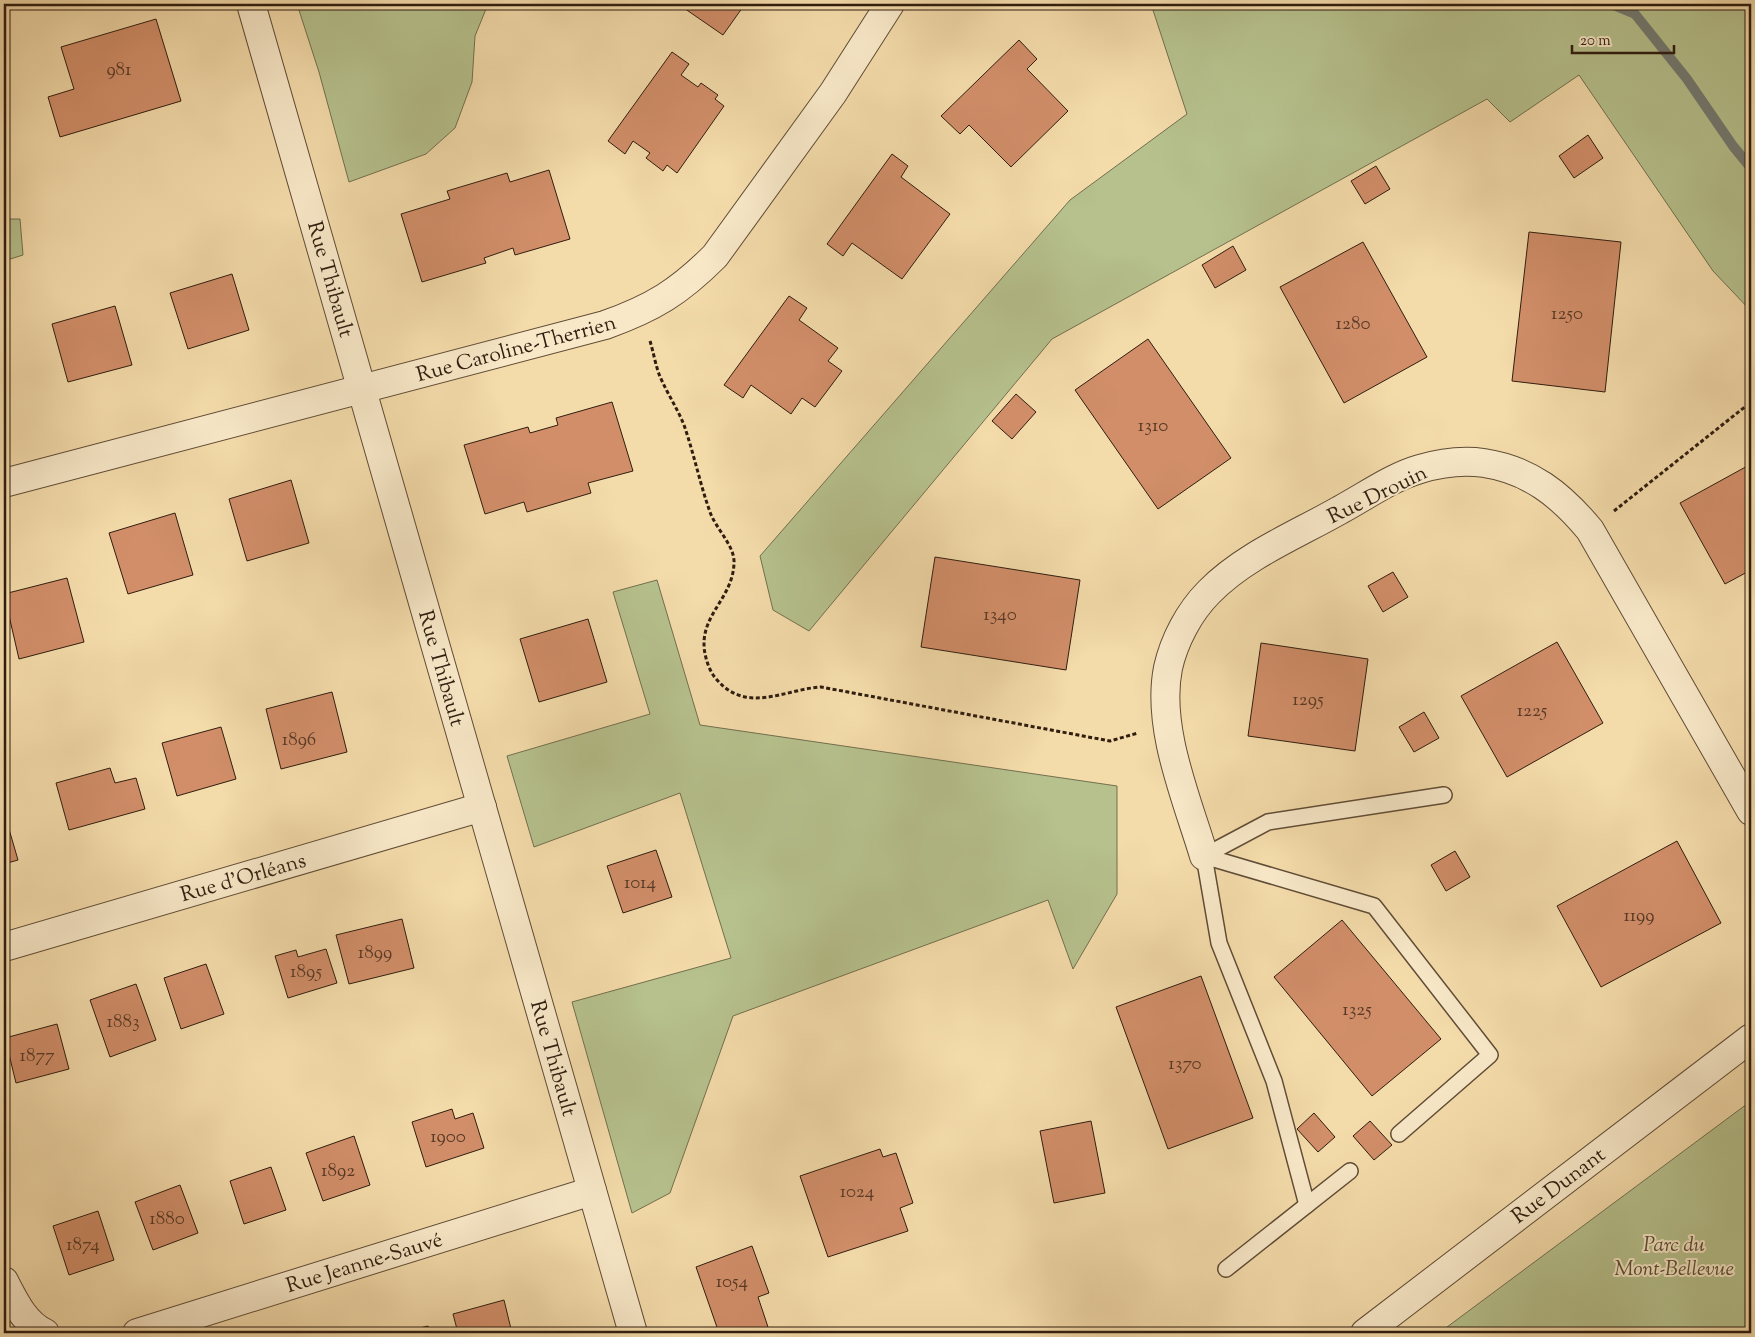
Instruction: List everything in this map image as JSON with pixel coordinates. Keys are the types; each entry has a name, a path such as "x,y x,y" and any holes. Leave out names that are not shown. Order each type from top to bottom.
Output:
{"street":[{"name":"Rue Thibault","path":"251,4 633,1333"},
{"name":"Rue Caroline-Therrien","path":"4,483 605,325 642,312 663,300 692,279 715,256 833,93 890,4"},
{"name":"Rue Drouin","path":"1204,856 1167,724 1165,696 1168,668 1177,641 1190,616 1207,594 1228,574 1412,472 1451,462 1483,463 1515,470 1544,485 1569,505 1590,530 1751,811"},
{"name":"Rue d'Orléans","path":"4,947 482,807"},
{"name":"Rue Dunant","path":"1365,1333 1751,1038"},
{"name":"Rue Jeanne-Sauvé","path":"137,1333 592,1191"},
{"path":"4,1281 19,1310 38,1330 45,1333"}],"lane":[{"path":"1204,856 1268,822 1444,795"},
{"path":"1204,856 1374,906 1490,1055 1399,1134"},
{"path":"1204,856 1219,943 1274,1081 1307,1205"},
{"path":"1226,1269 1350,1171"}],"path":[{"path":"642,312 661,379 684,424 711,513 730,549 734,561 730,586 710,618 704,632 704,651 708,666 718,682 736,694 752,700 772,698 802,688 821,687 1110,741 1167,724"},
{"path":"1590,530 1751,402"}],"green space":[{"path":"297,4 488,4 475,36 472,82 455,128 426,154 349,182 319,72"},
{"path":"1151,4 1751,4 1751,311 1713,271 1579,75 1510,122 1487,99 1052,339 809,631 773,610 760,556 1070,200 1187,114"},
{"path":"4,219 20,219 23,255 4,261"},
{"path":"657,580 700,725 1117,786 1117,894 1073,969 1048,900 733,1016 670,1193 632,1213 572,1002 731,958 680,793 534,847 507,756 650,714 613,592"},
{"name":"Parc du Mont-Bellevue","path":"1751,1101 1751,1333 1439,1333"}],"building":[{"path":"678,4 745,4 723,35"},
{"path":"156,19 181,101 60,137 48,97 74,89 61,47"},
{"path":"1019,40 1037,59 1027,69 1068,111 1011,167 969,125 960,134 941,116"},
{"path":"672,52 689,64 681,75 698,87 701,83 718,95 715,99 724,106 677,173 667,165 663,171 646,158 650,153 633,141 625,154 608,141"},
{"path":"1588,135 1603,158 1574,178 1559,156"},
{"path":"892,154 908,166 901,177 950,214 902,279 852,243 843,256 827,244"},
{"path":"1376,166 1390,189 1365,204 1351,181"},
{"path":"549,170 570,239 515,255 513,248 484,258 486,263 422,282 401,214 450,199 447,191 507,173 510,182"},
{"path":"1529,232 1621,242 1605,392 1512,381"},
{"path":"1363,242 1427,357 1344,403 1280,287"},
{"path":"1233,246 1246,270 1215,288 1202,265"},
{"path":"232,274 249,330 188,349 170,293"},
{"path":"789,296 807,308 799,320 838,348 828,361 842,371 815,407 802,398 791,414 751,385 743,398 724,385"},
{"path":"115,306 132,365 68,382 52,324"},
{"path":"1148,339 1231,458 1158,509 1075,390"},
{"path":"1016,394 1036,412 1012,439 992,421"},
{"path":"612,402 633,471 588,483 591,493 527,512 524,502 485,514 464,445 528,427 530,433 558,425 556,418"},
{"path":"1751,464 1751,570 1725,584 1680,503"},
{"path":"291,480 309,543 247,561 229,499"},
{"path":"175,513 193,575 128,594 109,533"},
{"path":"935,557 1080,580 1066,670 921,647"},
{"path":"1393,572 1408,597 1383,612 1368,586"},
{"path":"67,578 84,642 19,659 4,594"},
{"path":"588,619 607,682 539,702 520,639"},
{"path":"1557,642 1603,723 1507,777 1461,696"},
{"path":"1261,643 1368,659 1355,751 1248,736"},
{"path":"332,692 347,752 281,769 266,709"},
{"path":"1424,712 1439,738 1414,752 1399,727"},
{"path":"221,727 236,779 177,796 162,743"},
{"path":"110,768 115,783 136,778 145,809 69,830 56,783"},
{"path":"4,812 18,860 4,864"},
{"path":"1677,841 1721,923 1601,987 1557,906"},
{"path":"656,850 672,897 623,913 607,866"},
{"path":"1455,851 1470,877 1446,891 1431,865"},
{"path":"402,919 414,968 349,984 336,935"},
{"path":"1342,920 1441,1039 1372,1096 1274,977"},
{"path":"326,949 337,983 288,998 275,956 296,950 298,957"},
{"path":"206,964 224,1014 181,1029 164,978"},
{"path":"1201,976 1253,1118 1168,1149 1116,1007"},
{"path":"136,984 156,1040 110,1057 90,1000"},
{"path":"57,1024 69,1069 16,1083 5,1038"},
{"path":"452,1109 455,1119 473,1113 484,1148 426,1167 412,1122"},
{"path":"1314,1113 1335,1137 1318,1152 1297,1129"},
{"path":"1091,1121 1105,1193 1054,1203 1040,1131"},
{"path":"1370,1121 1392,1145 1374,1160 1353,1136"},
{"path":"354,1136 370,1185 323,1201 306,1153"},
{"path":"880,1149 883,1157 896,1153 913,1203 900,1208 908,1231 828,1257 800,1176"},
{"path":"271,1167 286,1210 244,1224 230,1181"},
{"path":"180,1185 198,1233 153,1250 135,1202"},
{"path":"98,1211 114,1260 69,1275 53,1226"},
{"path":"752,1246 769,1293 758,1297 770,1333 719,1333 696,1267"},
{"path":"504,1300 512,1333 458,1333 453,1314"},
{"path":"428,1326 430,1333 398,1333"}],"waterway":[{"path":"1611,4 1635,14 1687,79 1733,146 1751,168"}]}
